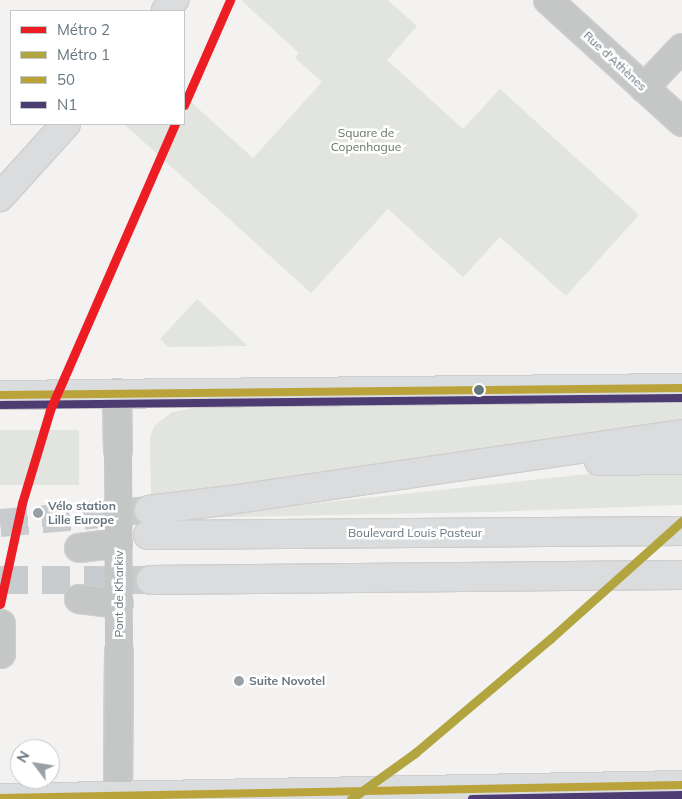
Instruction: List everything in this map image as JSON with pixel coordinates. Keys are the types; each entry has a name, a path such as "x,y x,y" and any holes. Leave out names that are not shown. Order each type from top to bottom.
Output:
{"main road":[{"path":"3,191 65,125"},
{"path":"0,395 468,392 682,388"},
{"path":"461,468 682,434"},
{"path":"461,468 682,460"},
{"name":"Boulevard Louis Pasteur","path":"461,468 148,522 682,531"},
{"path":"151,580 682,576"},
{"path":"0,798 682,785"}],"street":[{"name":"Rue d'Athènes","path":"548,0 682,122"},
{"path":"644,88 682,48"},
{"name":"Pont de Kharkiv","path":"117,393 118,795"},
{"path":"79,548 118,544"},
{"path":"79,599 119,604"},
{"path":"1,624 1,654"}],"green space":[{"name":"Square de Copenhague","path":"241,0 388,0 417,26 387,60 463,129 500,89 639,215 566,296 500,237 463,277 388,209 311,293 125,125 185,125 185,97 253,158 322,82 295,58 299,53"},
{"path":"197,299 248,346 168,347 160,339"},
{"path":"682,401 682,424 558,438 151,497 150,437 154,426 172,412 216,404"},
{"path":"0,430 79,430 79,485 0,485"},
{"path":"616,471 682,471 682,505 486,512 179,518"}],"tunnel":[{"path":"0,523 149,510"},
{"path":"0,580 151,580"}],"metro line":[{"name":"2","path":"185,103 230,0"},
{"name":"2","path":"0,604 22,503 50,410 175,125"},
{"name":"1","path":"351,799 415,753 550,639 682,521"}],"transit line":[{"name":"50","path":"0,395 682,388"},
{"name":"N1","path":"0,405 682,398"},
{"name":"50","path":"0,798 682,785"},
{"name":"N1","path":"472,799 682,795"}],"place":[{"name":"Vélo station Lille Europe","path":"38,513"},
{"name":"Suite Novotel","path":"239,681"}]}
